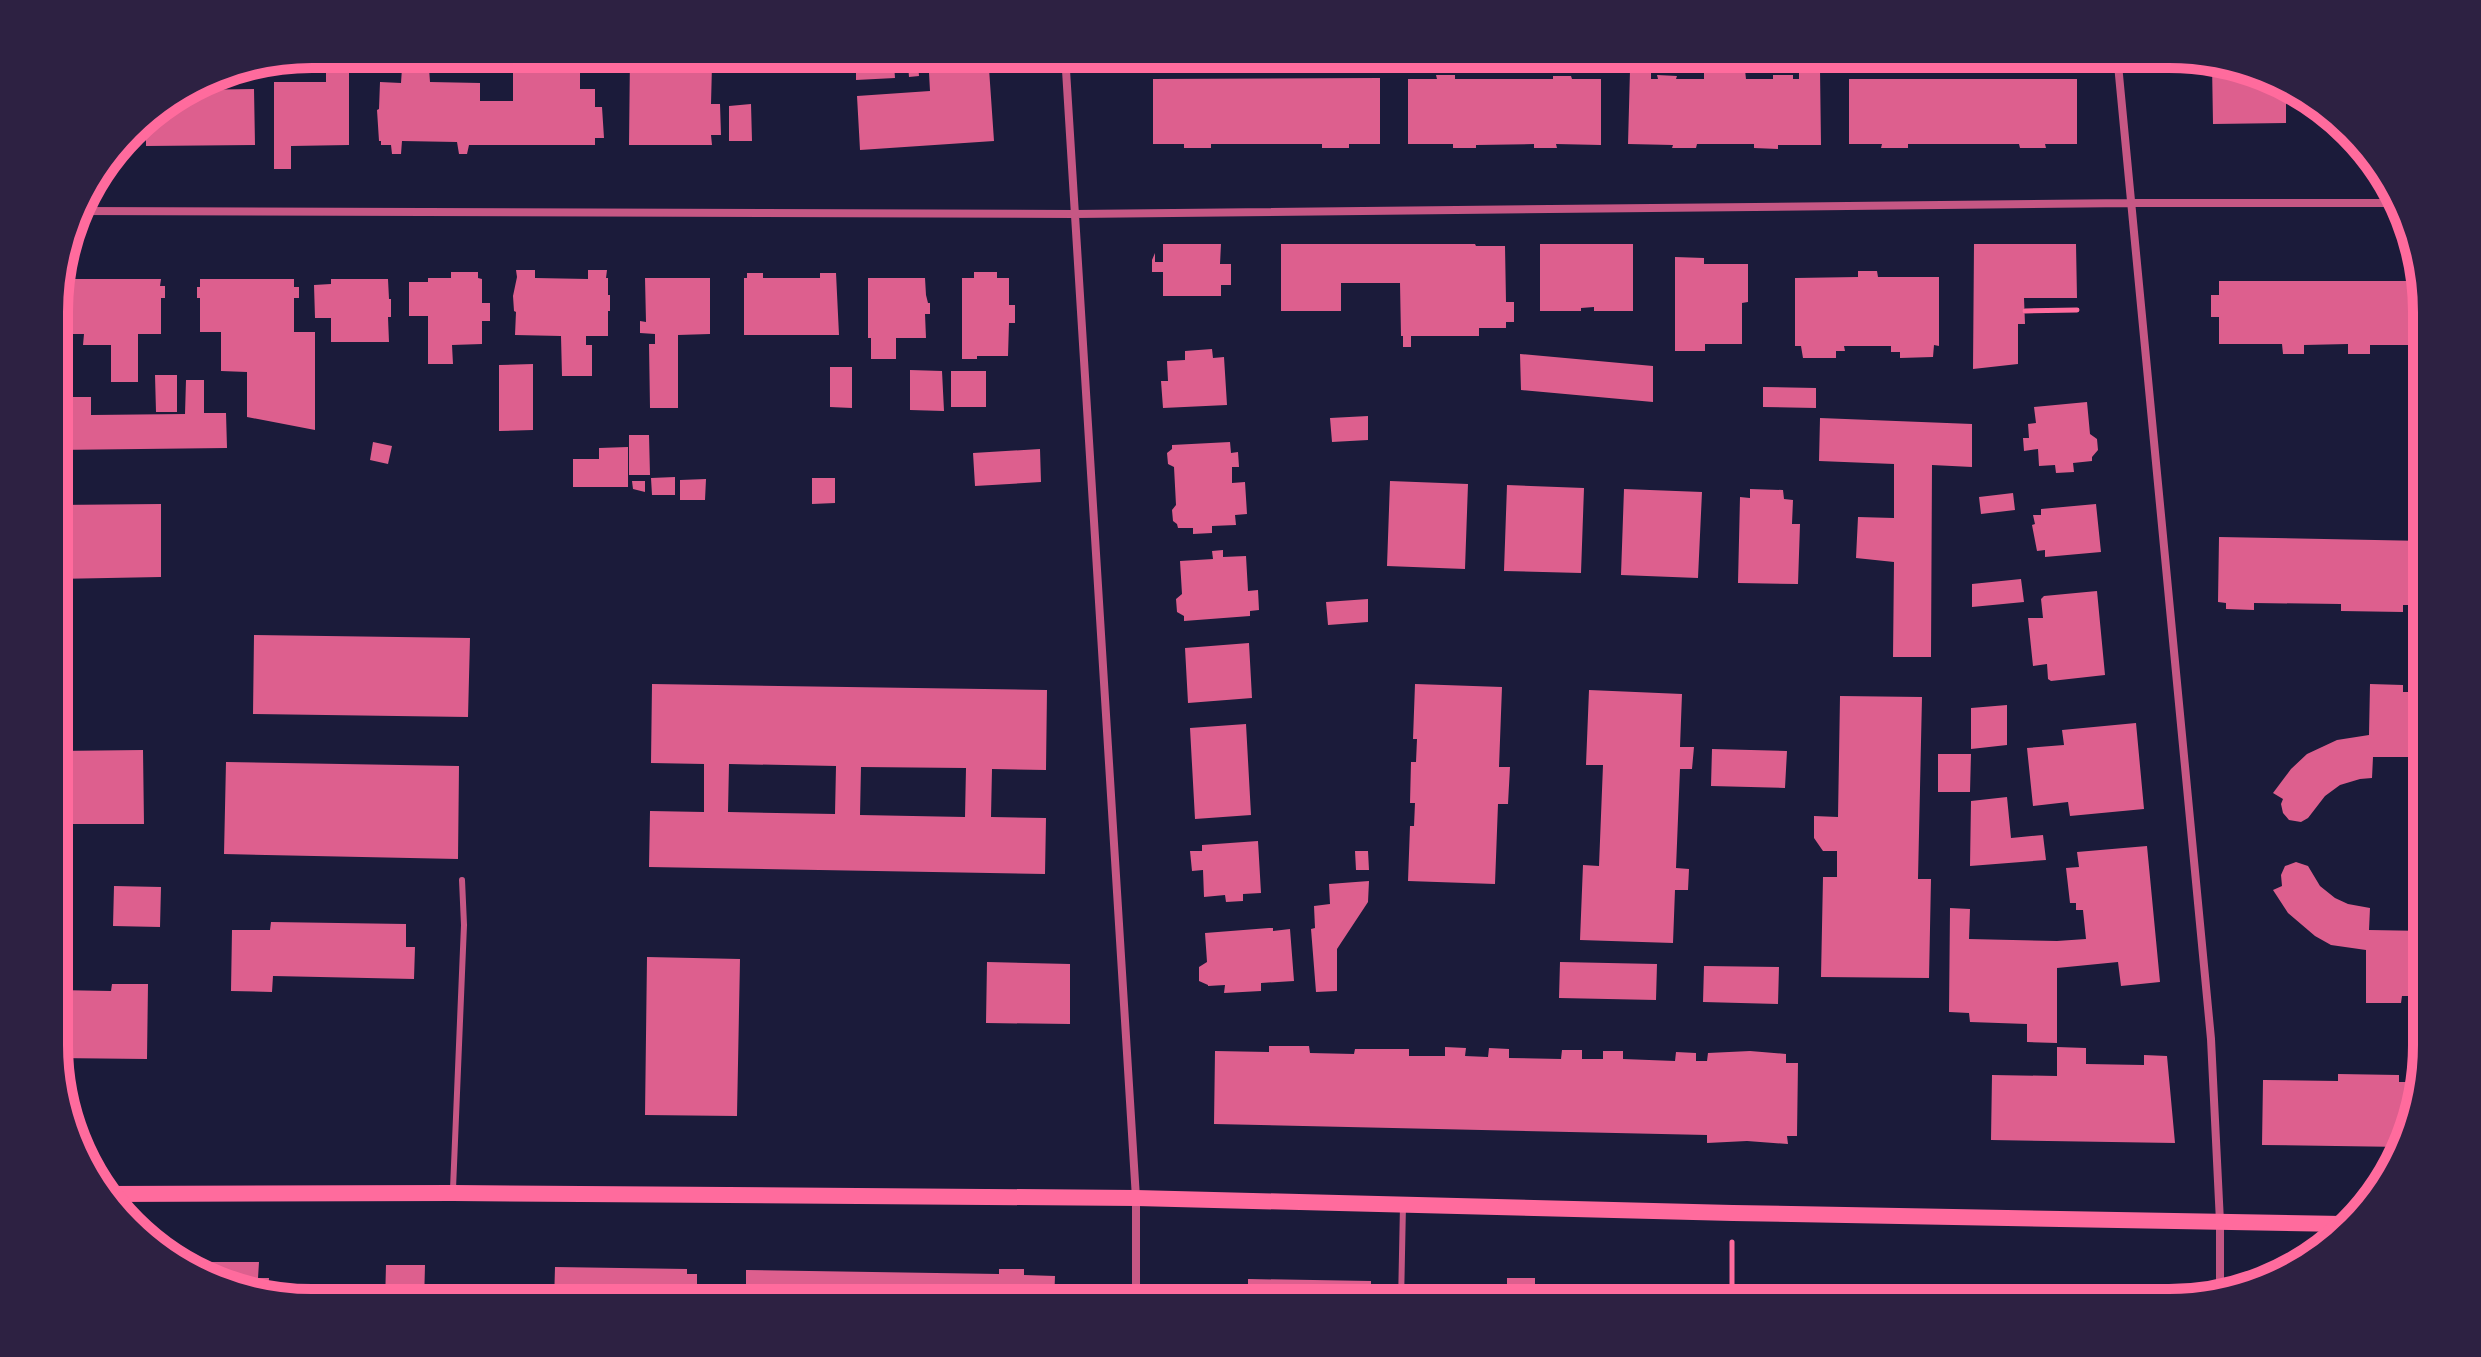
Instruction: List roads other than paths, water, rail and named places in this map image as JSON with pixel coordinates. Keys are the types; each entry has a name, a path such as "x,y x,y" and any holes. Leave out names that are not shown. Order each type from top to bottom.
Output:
{"main road":[{"path":"120,1194 1136,1198 2334,1224"}],"street":[{"path":"1066,68 1136,1198 1136,1289"},
{"path":"2118,68 2211,1039 2220,1283"},
{"path":"91,211 1075,214 2387,203"}],"lane":[{"path":"453,1193 464,925 462,880"},
{"path":"1401,1288 1403,1205"}]}
